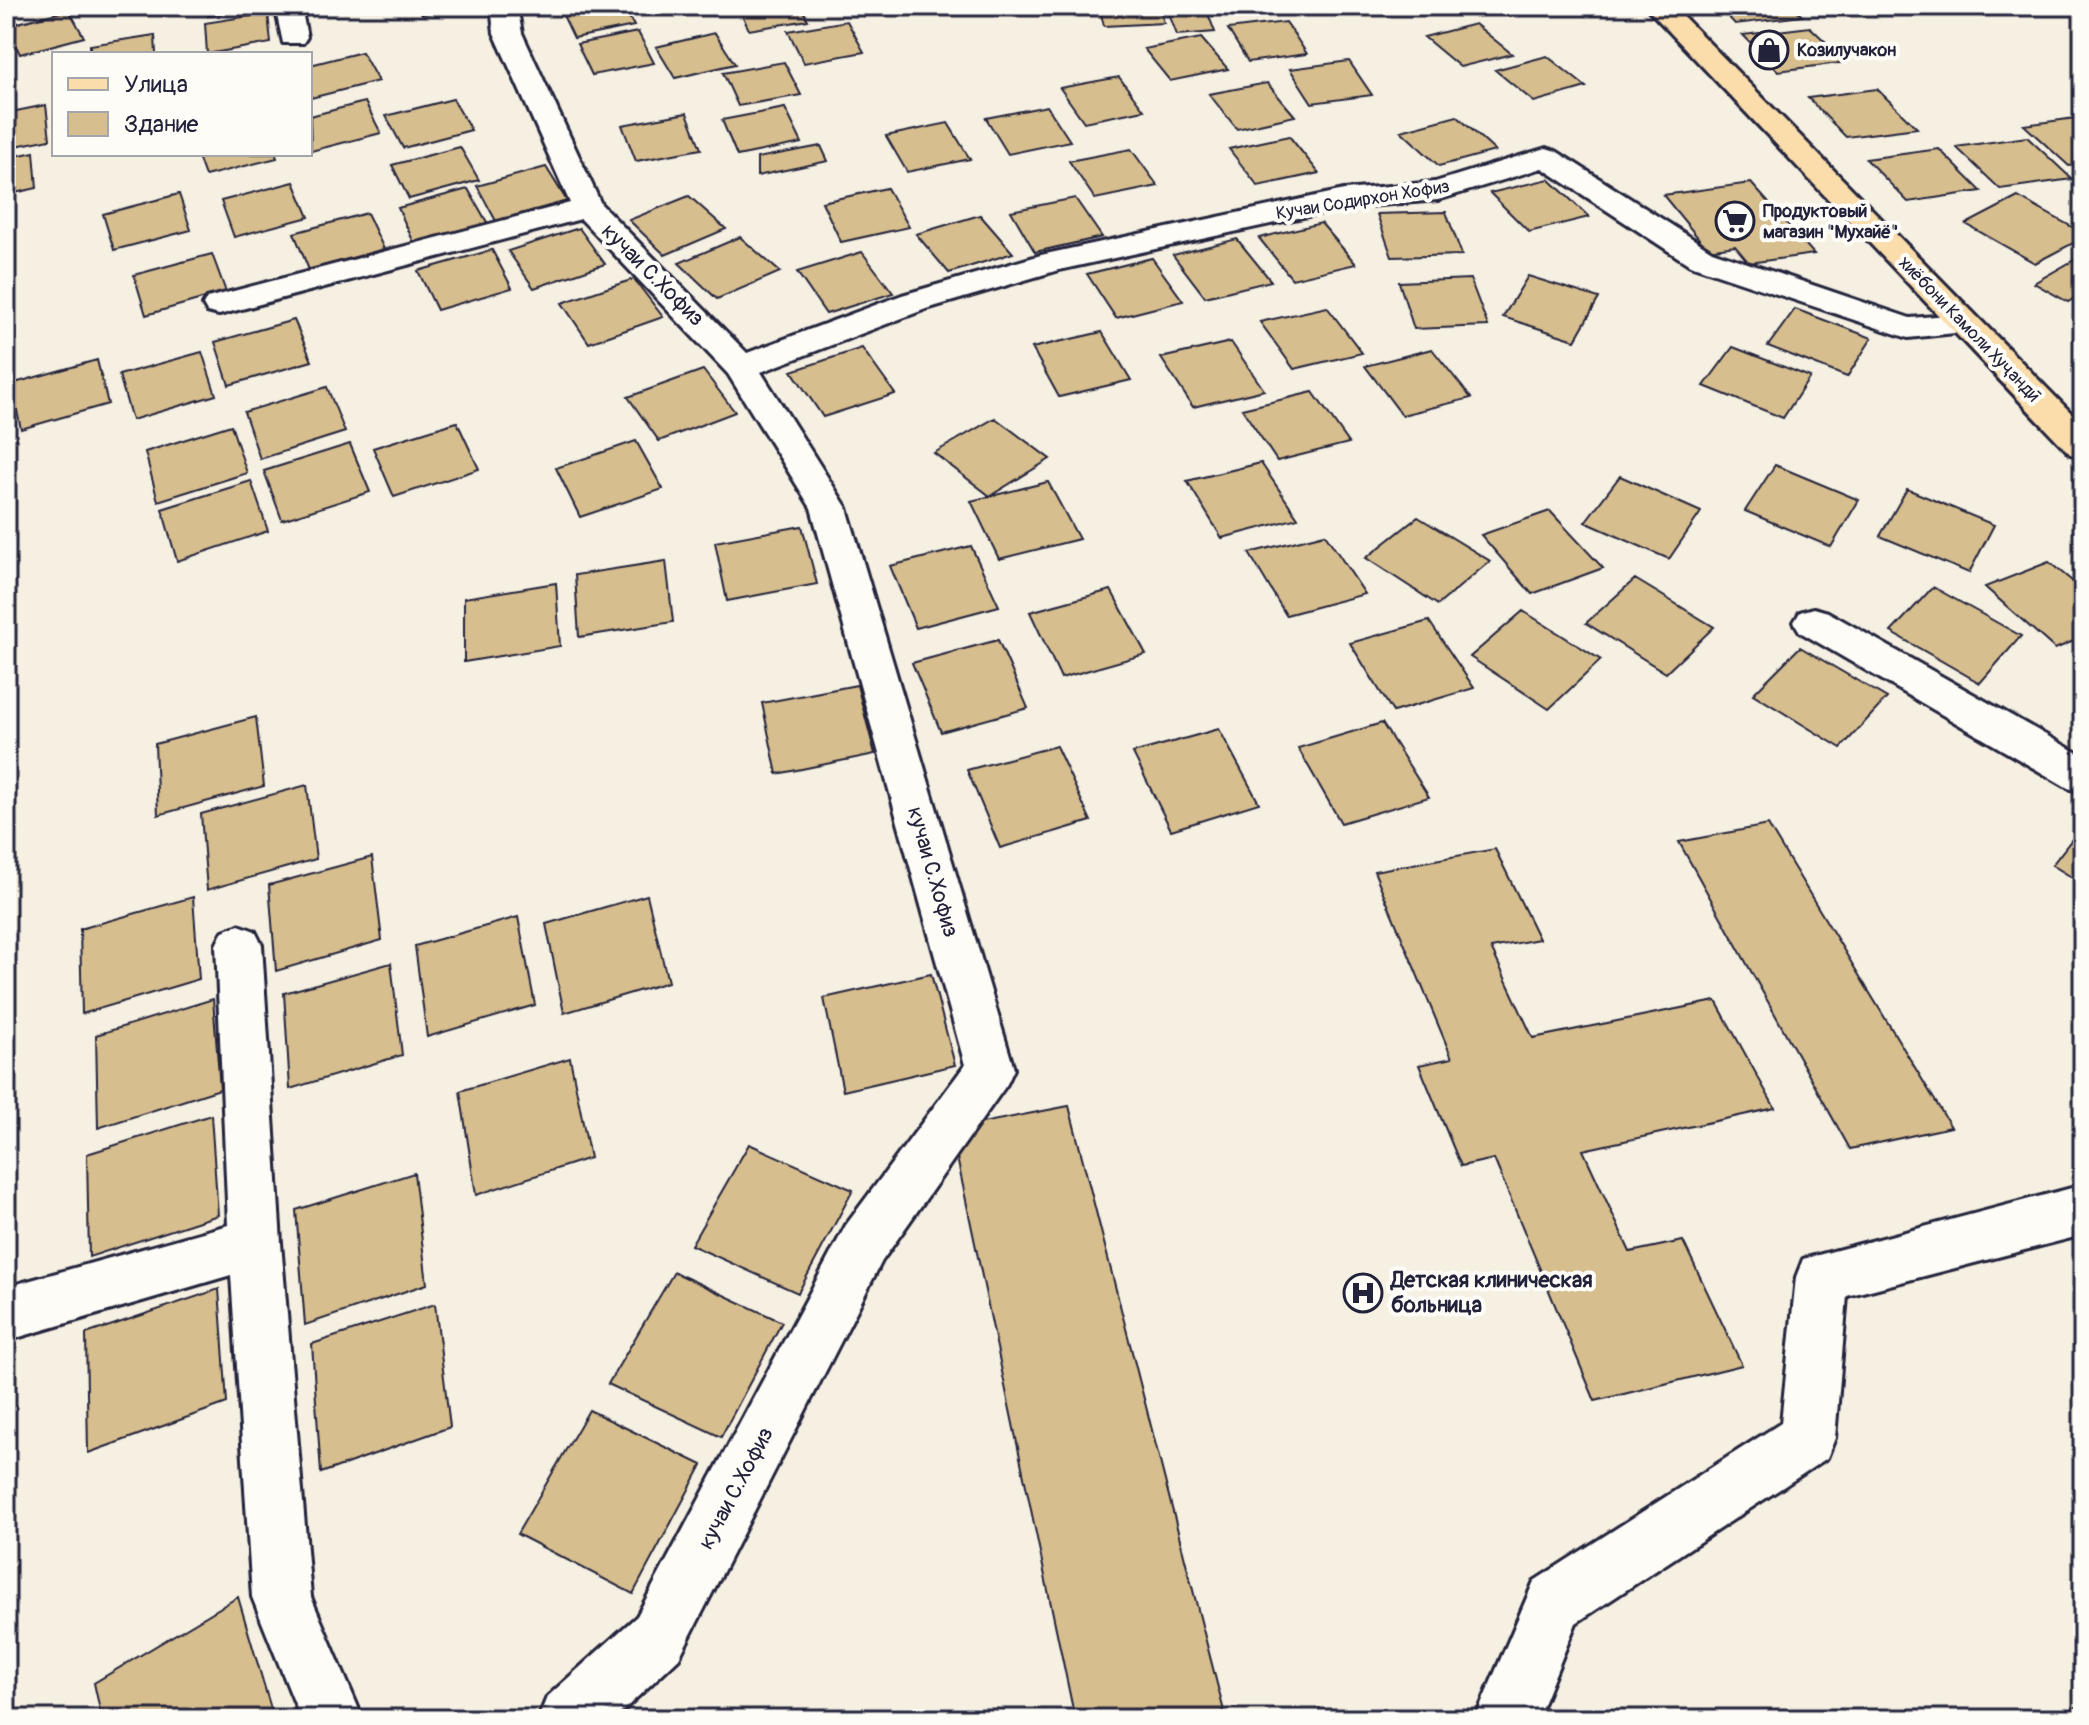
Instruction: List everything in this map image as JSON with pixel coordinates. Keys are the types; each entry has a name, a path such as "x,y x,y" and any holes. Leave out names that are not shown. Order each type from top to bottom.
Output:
{"main road":[{"name":"хиёбони Камоли Хуҷандӣ","path":"1658,6 2083,446"},
{"name":"хиёбони Камоли Хуҷандӣ","path":"1682,6 2083,414"}],"street":[{"path":"288,6 293,37"},
{"name":"кучаи С.Хофиз","path":"504,6 508,33 587,208 741,367 829,508 990,1069 864,1243 658,1637 569,1719"},
{"name":"Кучаи Содирхон Хофиз","path":"741,367 914,302 1052,262 1344,199 1438,191 1546,157 1701,258 1908,328 1962,324"},
{"path":"219,305 587,208"},
{"path":"1814,622 2083,776"},
{"path":"239,945 255,1243 282,1597 332,1719"},
{"path":"1506,1719 1555,1602 1807,1438 1822,1277 2083,1210"},
{"path":"6,1314 255,1243"}],"building":[{"path":"208,6 269,6 208,16"},
{"path":"423,6 483,6 422,14"},
{"path":"623,6 634,26 574,38 560,9"},
{"path":"738,6 801,6 808,20 749,30"},
{"path":"1014,6 1074,6 1075,9 1015,12"},
{"path":"1099,6 1159,6 1164,23 1104,26"},
{"path":"1166,6 1205,6 1215,32 1177,35"},
{"path":"1718,6 1792,6 1802,16 1735,24"},
{"path":"69,10 84,37 20,54 6,26"},
{"path":"268,13 271,43 207,52 205,23"},
{"path":"847,21 864,52 804,63 788,31"},
{"path":"1286,22 1307,54 1248,62 1228,29"},
{"path":"1475,24 1512,54 1460,67 1424,37"},
{"path":"1810,27 1847,62 1778,71 1743,35"},
{"path":"638,32 654,63 592,75 577,44"},
{"path":"715,33 735,64 675,78 656,47"},
{"path":"155,35 156,52 90,52 90,45"},
{"path":"1201,38 1228,69 1170,81 1144,49"},
{"path":"362,52 378,81 312,98 312,64"},
{"path":"1547,56 1586,87 1534,102 1495,70"},
{"path":"1349,61 1372,95 1312,103 1290,69"},
{"path":"784,62 801,95 738,106 723,73"},
{"path":"1119,77 1144,110 1084,122 1060,88"},
{"path":"1267,83 1295,116 1237,129 1209,94"},
{"path":"1877,89 1917,128 1846,137 1808,98"},
{"path":"453,99 471,130 403,148 386,116"},
{"path":"365,102 381,133 312,151 312,115"},
{"path":"46,105 50,139 6,148 6,113"},
{"path":"1047,106 1070,141 1008,154 986,118"},
{"path":"785,108 802,143 737,156 722,120"},
{"path":"687,113 701,149 636,161 622,125"},
{"path":"1457,116 1495,151 1439,166 1401,131"},
{"path":"2083,117 2083,164 2069,166 2024,125"},
{"path":"948,123 970,159 907,172 886,136"},
{"path":"1289,136 1319,173 1258,186 1229,149"},
{"path":"2027,137 2072,179 2000,189 1956,147"},
{"path":"821,146 828,161 757,176 757,158"},
{"path":"460,147 479,180 409,199 392,165"},
{"path":"1131,149 1158,186 1095,199 1069,161"},
{"path":"1939,149 1981,191 1908,202 1866,159"},
{"path":"34,152 37,188 6,195 6,158"},
{"path":"198,156 276,156 277,158 205,176"},
{"path":"546,167 567,201 496,221 477,186"},
{"path":"1549,179 1589,217 1529,232 1490,193"},
{"path":"294,182 309,217 234,237 221,201"},
{"name":"Продуктовый магазин \"Мухайё\"","path":"1751,183 1814,254 1749,263 1735,246 1708,250 1663,195"},
{"path":"887,188 909,227 841,242 822,202"},
{"path":"468,189 488,224 415,245 398,208"},
{"path":"179,194 191,230 114,250 103,214"},
{"path":"689,196 726,229 665,255 629,220"},
{"path":"2018,197 2083,233 2083,238 2035,263 1966,224"},
{"path":"1075,198 1102,237 1035,252 1011,211"},
{"path":"1446,212 1462,255 1392,257 1377,214"},
{"path":"367,213 384,249 309,270 294,233"},
{"path":"980,215 1013,253 949,273 916,234"},
{"path":"1321,223 1356,264 1292,279 1259,238"},
{"path":"579,228 605,264 534,288 508,251"},
{"path":"740,237 780,272 717,299 679,263"},
{"path":"1237,239 1271,281 1205,297 1173,255"},
{"path":"492,250 512,288 437,310 418,271"},
{"path":"862,252 893,293 826,314 797,272"},
{"path":"212,254 226,292 146,315 134,275"},
{"path":"2083,255 2083,293 2068,302 2034,283"},
{"path":"1152,258 1183,301 1116,318 1087,274"},
{"path":"1528,276 1599,298 1575,340 1503,317"},
{"path":"634,279 663,317 589,343 562,303"},
{"path":"1470,279 1488,326 1414,329 1399,282"},
{"path":"1327,307 1362,353 1294,369 1260,322"},
{"path":"1795,309 1872,338 1847,377 1768,346"},
{"path":"294,320 312,361 229,385 215,342"},
{"path":"1102,332 1131,380 1059,397 1032,348"},
{"path":"1231,342 1264,390 1193,407 1161,358"},
{"path":"1733,347 1810,377 1783,418 1704,386"},
{"path":"862,348 895,394 823,417 792,371"},
{"path":"1432,349 1471,398 1402,415 1365,366"},
{"path":"202,352 216,395 132,420 119,375"},
{"path":"97,360 108,404 21,429 11,384"},
{"path":"703,370 735,412 659,441 628,397"},
{"path":"327,387 345,432 260,459 244,412"},
{"path":"1313,392 1349,443 1277,461 1242,409"},
{"path":"995,418 1050,459 990,496 934,453"},
{"path":"457,422 479,469 394,497 373,448"},
{"path":"231,425 247,473 158,501 145,452"},
{"path":"636,441 663,489 580,517 556,468"},
{"path":"350,444 370,492 282,520 264,471"},
{"path":"1261,463 1298,518 1222,538 1187,481"},
{"path":"1775,465 1859,500 1831,547 1745,511"},
{"path":"1620,476 1701,512 1669,559 1585,522"},
{"path":"251,481 268,531 177,561 162,509"},
{"path":"1048,482 1079,539 999,559 971,501"},
{"path":"1907,489 1994,525 1969,573 1880,536"},
{"path":"1550,511 1603,568 1532,594 1481,535"},
{"path":"1418,517 1490,561 1438,605 1366,558"},
{"path":"802,526 817,584 727,601 715,542"},
{"path":"1325,534 1365,594 1286,615 1249,553"},
{"path":"971,546 999,606 916,628 890,566"},
{"path":"666,561 673,622 579,637 575,575"},
{"path":"2049,562 2083,590 2083,637 2055,649 1985,587"},
{"path":"1635,579 1714,627 1666,673 1586,623"},
{"path":"556,583 560,646 464,662 464,598"},
{"path":"1933,587 2021,636 1980,683 1891,632"},
{"path":"1111,590 1146,654 1061,678 1030,612"},
{"path":"1523,611 1601,660 1549,709 1470,657"},
{"path":"1429,621 1474,688 1393,712 1350,643"},
{"path":"998,640 1028,708 941,732 912,663"},
{"path":"1800,647 1887,698 1841,748 1753,694"},
{"path":"857,685 875,754 777,774 762,703"},
{"path":"256,717 264,786 158,815 155,744"},
{"path":"1382,723 1429,797 1341,823 1298,748"},
{"path":"1219,729 1259,803 1171,830 1133,753"},
{"path":"1056,746 1091,821 1000,848 967,770"},
{"path":"307,785 316,859 207,890 201,814"},
{"path":"1768,825 1951,1127 1850,1149 1679,842"},
{"path":"2083,825 2083,884 2052,865"},
{"path":"1495,849 1539,939 1491,948 1533,1038 1716,1001 1775,1108 1583,1150 1630,1252 1683,1241 1742,1365 1595,1401 1494,1159 1461,1166 1419,1065 1452,1058 1374,871"},
{"path":"372,857 382,940 276,971 269,885"},
{"path":"647,895 668,982 564,1013 546,924"},
{"path":"193,897 199,979 82,1014 80,929"},
{"path":"518,917 535,1005 427,1037 415,946"},
{"path":"391,963 402,1055 290,1089 284,993"},
{"path":"931,974 955,1065 843,1091 824,998"},
{"path":"213,999 220,1089 98,1128 96,1035"},
{"path":"570,1058 590,1158 476,1195 460,1091"},
{"path":"1069,1106 1226,1719 1075,1719 951,1129"},
{"path":"211,1115 218,1215 89,1257 87,1154"},
{"path":"749,1144 853,1190 798,1293 691,1245"},
{"path":"414,1173 427,1284 305,1325 296,1210"},
{"path":"674,1272 782,1322 721,1437 608,1384"},
{"path":"219,1289 227,1403 88,1453 86,1334"},
{"path":"435,1304 450,1427 321,1473 312,1344"},
{"path":"589,1410 702,1465 633,1594 517,1534"},
{"path":"238,1597 274,1719 102,1719 94,1683"},
{"path":"2083,1699 2083,1719 2066,1719"}],"place":[{"name":"Козилучакон","path":"1769,50"},
{"name":"Продуктовый магазин \"Мухайё\"","path":"1735,221"},
{"name":"Детская клиническая больница","path":"1363,1293"}]}
